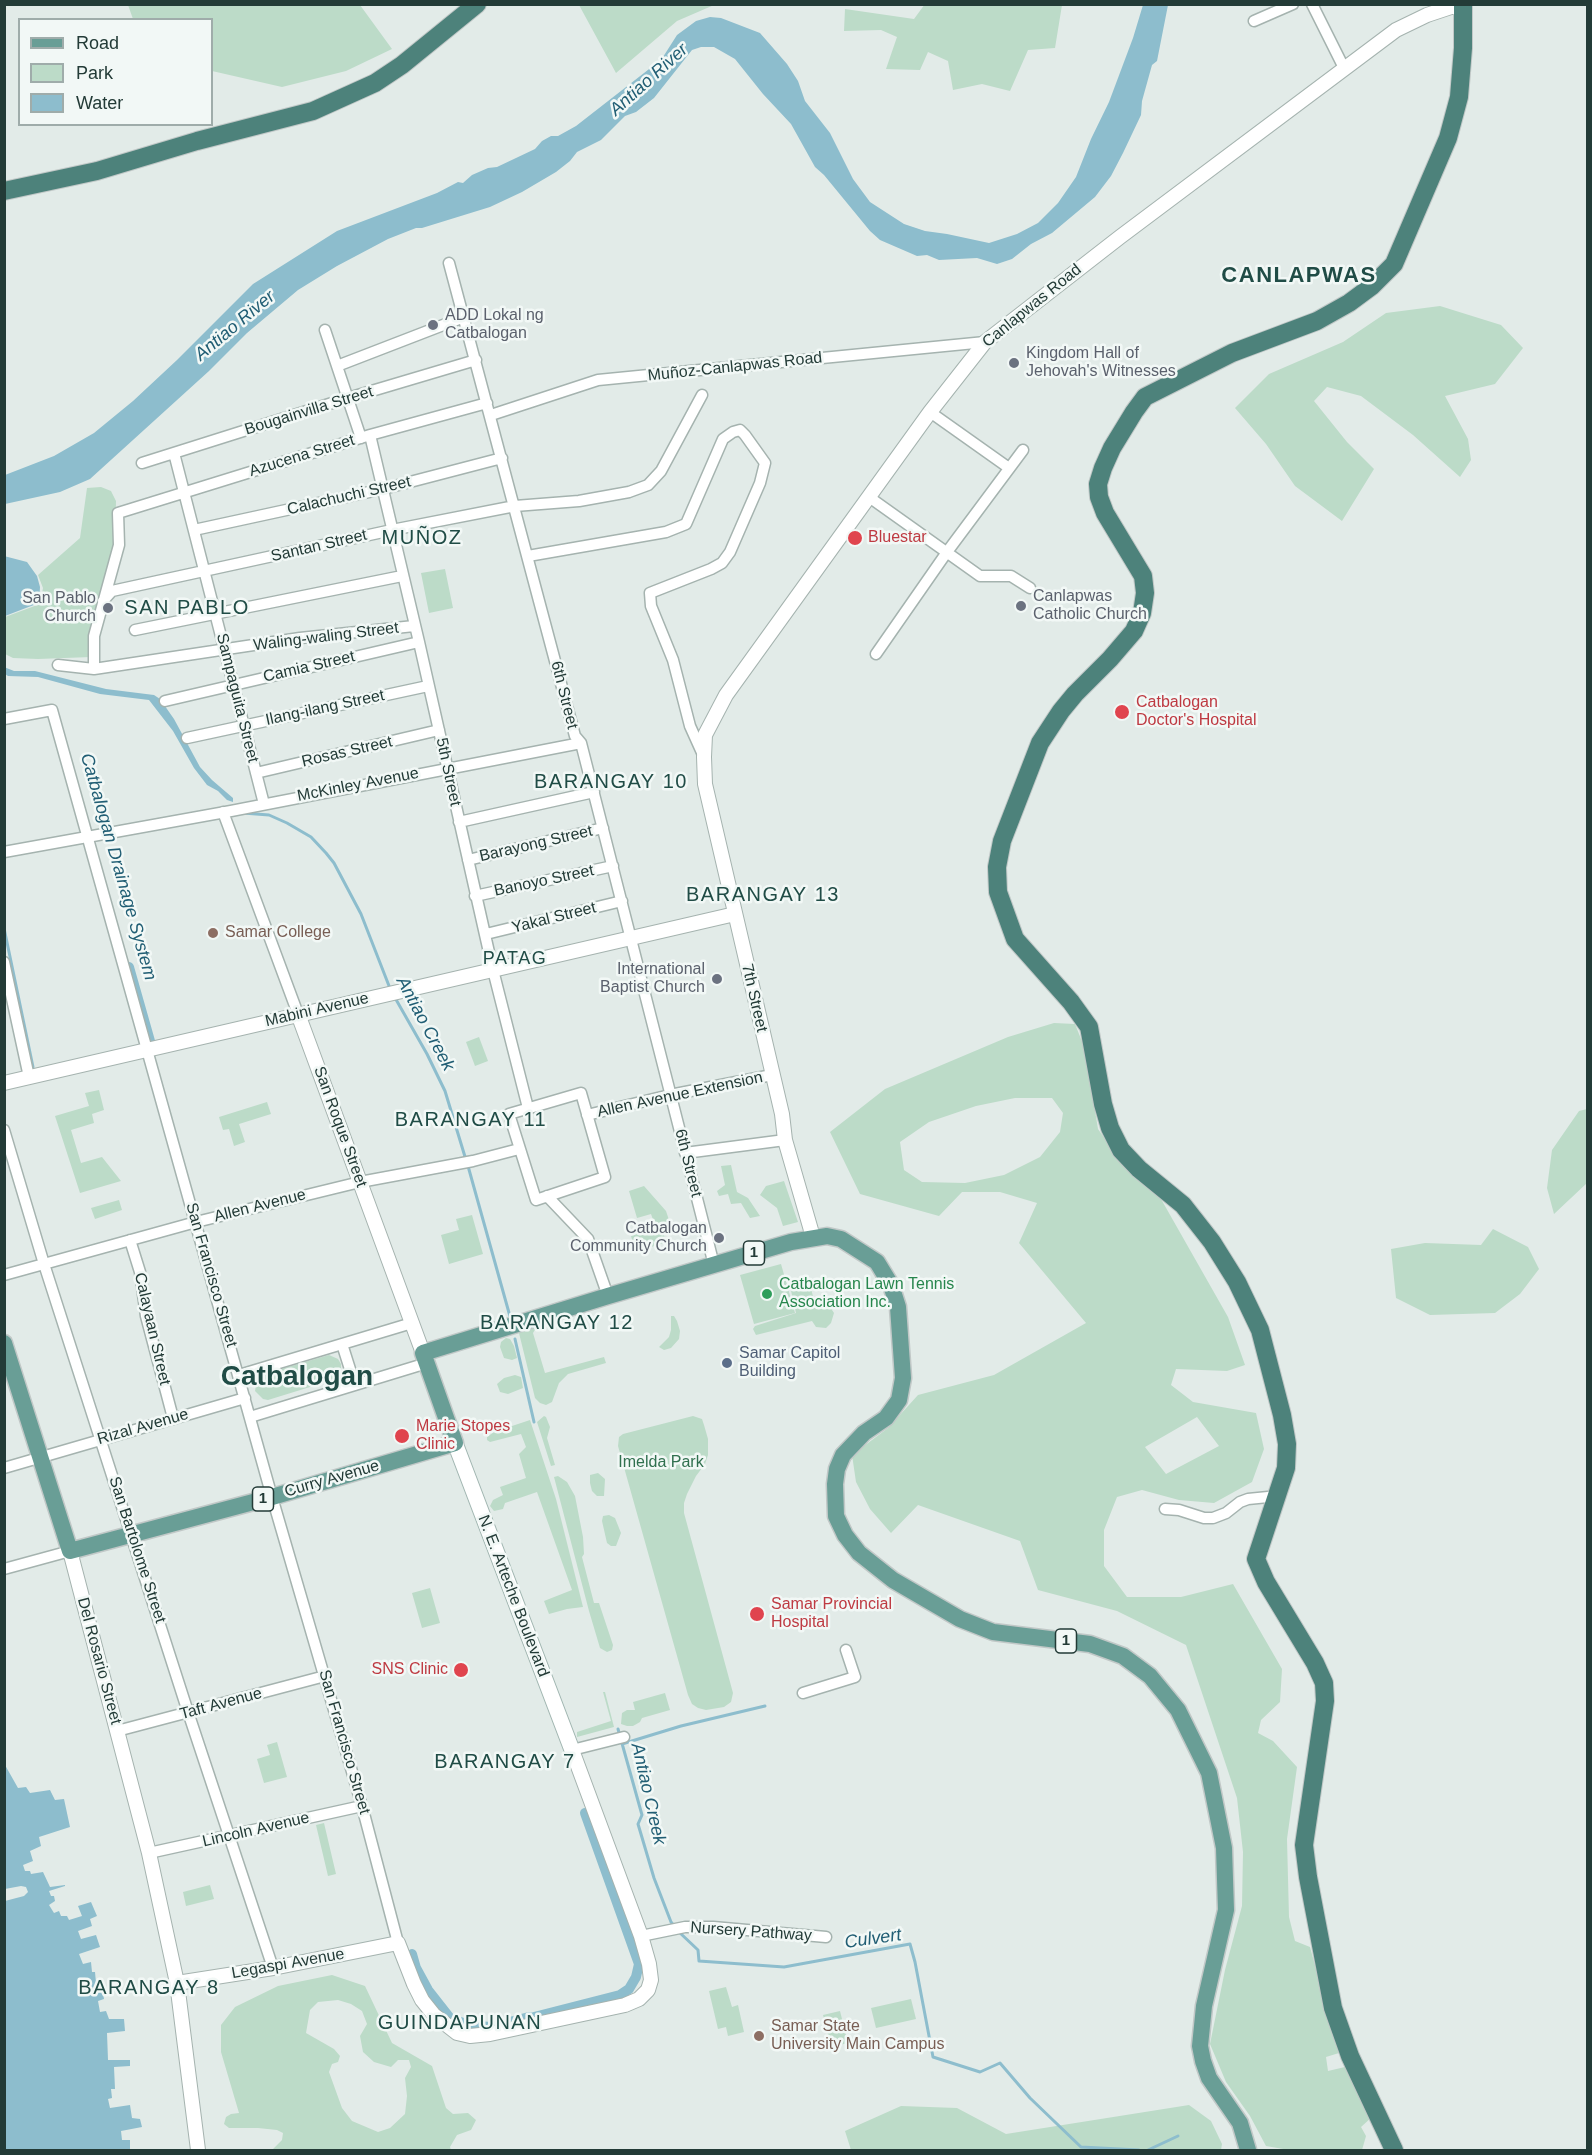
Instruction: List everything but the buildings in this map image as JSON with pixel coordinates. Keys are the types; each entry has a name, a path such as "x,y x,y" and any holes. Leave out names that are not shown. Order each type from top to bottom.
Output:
{"highway":[{"path":"4,191 97,171 197,141 313,111 375,84 477,4"},
{"path":"1394,2151 1350,2056 1333,2008 1308,1876 1304,1845 1325,1701 1324,1683 1315,1663 1266,1582 1256,1559 1286,1468 1287,1444 1282,1415 1260,1330 1237,1282 1212,1242 1183,1205 1139,1169 1121,1150 1110,1128 1103,1104 1089,1027 1071,1002 1015,939 998,892 997,867 1002,841 1040,743 1075,693 1134,631 1142,613 1145,593 1143,576 1104,513 1099,496 1098,484 1112,448 1145,397 1232,353 1317,321 1349,303 1372,286 1394,264 1448,138 1459,97 1463,48 1463,6"}],"main road":[{"name":"1","path":"425,1358 500,1330 608,1296 813,1237 827,1236 842,1239 877,1262 886,1274 898,1307 903,1378 899,1400 886,1418 864,1433 843,1455 837,1469 835,1484 836,1516 845,1535 859,1553 893,1580 960,1619 993,1632 1090,1644 1123,1656 1150,1676 1178,1710 1209,1773 1224,1848 1226,1911 1204,2006 1200,2046 1209,2078 1240,2123 1248,2151"},
{"name":"Del Rosario Street","path":"4,1343 70,1551"},
{"name":"San Roque Street","path":"425,1358 455,1443"},
{"name":"Curry Avenue","path":"70,1551 272,1497 455,1443"},
{"name":"N. E. Arteche Boulevard","path":"455,1443 572,1750"}],"street":[{"path":"1254,21 1293,4"},
{"path":"1312,4 1344,68"},
{"name":"Canlapwas Road","path":"704,757 705,735 726,695 930,412 985,342 1396,30 1427,15 1451,7 1463,6"},
{"name":"6th Street","path":"449,262 574,736 581,743 594,792 714,1265"},
{"path":"337,366 464,317"},
{"name":"5th Street","path":"325,330 348,398 365,436 382,489 419,642 475,896 528,1108"},
{"name":"Muñoz-Canlapwas Road","path":"490,416 598,380 985,342"},
{"name":"Bougainvilla Street","path":"142,463 476,360"},
{"name":"Santan Street","path":"103,601 112,591 392,530 515,506 579,501 629,492 648,485 661,471 702,395"},
{"name":"Azucena Street","path":"103,601 119,545 118,513 365,436 487,403"},
{"path":"930,412 1009,468"},
{"path":"528,556 666,532 686,524 723,439 740,430 745,435 765,463 760,483 730,552 722,563 711,569 650,592 651,606 673,660 690,726 704,757"},
{"path":"876,654 947,552 1023,450"},
{"name":"Sampaguita Street","path":"174,453 264,804"},
{"name":"Calachuchi Street","path":"194,530 382,489 502,458"},
{"path":"869,497 980,576 989,578 1011,576 1029,588"},
{"path":"135,630 402,576"},
{"path":"94,669 94,636 103,601"},
{"name":"Waling-waling Street","path":"58,665 94,669 300,638 414,626"},
{"name":"Camia Street","path":"165,701 234,683 419,642"},
{"name":"Ilang-ilang Street","path":"187,738 428,686"},
{"name":"San Francisco Street","path":"4,719 52,710 90,836 147,1049 272,1497 362,1806 398,1943"},
{"name":"Rosas Street","path":"256,774 439,730"},
{"name":"McKinley Avenue","path":"90,836 232,811 581,743"},
{"name":"7th Street","path":"704,757 705,784 782,1114 785,1140 798,1192 813,1237"},
{"path":"459,822 594,792"},
{"name":"San Roque Street","path":"232,811 298,1014 425,1358"},
{"name":"Barayong Street","path":"468,860 603,828"},
{"path":"4,852 90,836"},
{"name":"Banoyo Street","path":"475,896 613,866"},
{"name":"Yakal Street","path":"486,934 622,901"},
{"name":"Mabini Avenue","path":"4,1083 735,914"},
{"path":"4,962 29,1077"},
{"name":"Allen Avenue Extension","path":"587,1115 670,1095 772,1075"},
{"path":"581,1093 587,1115 605,1177 536,1200 509,1114 581,1093"},
{"name":"San Bartolome Street","path":"4,1130 10,1167 44,1264 273,1968"},
{"path":"685,1153 785,1140"},
{"name":"Allen Avenue","path":"4,1275 196,1222 360,1182 519,1149"},
{"path":"547,1196 588,1239 608,1296"},
{"name":"Calayaan Street","path":"130,1240 140,1272 146,1316 173,1418"},
{"path":"239,1376 412,1323"},
{"path":"342,1344 355,1385"},
{"path":"250,1417 355,1385 425,1358"},
{"name":"Rizal Avenue","path":"4,1467 245,1398"},
{"path":"1165,1509 1213,1518 1226,1513 1248,1499 1278,1496"},
{"path":"4,1569 70,1551"},
{"name":"Del Rosario Street","path":"70,1551 149,1853 177,1983 198,2151"},
{"path":"803,1693 855,1677 846,1650"},
{"name":"Taft Avenue","path":"117,1731 325,1676"},
{"path":"398,1943 414,1984 434,2015 457,2033 471,2036 490,2034 639,2000 648,1989 651,1980 641,1936 572,1750 620,1737"},
{"name":"Lincoln Avenue","path":"149,1853 362,1806"},
{"name":"Nursery Pathway","path":"641,1936 685,1927 713,1926 826,1937"},
{"name":"Legaspi Avenue","path":"177,1983 273,1968 398,1943"}],"green space":[{"path":"925,4 1062,5 1055,48 1028,50 1010,91 982,84 953,90 948,61 928,52 920,70 886,69 897,37 881,30 844,31 845,9 914,19"},
{"path":"128,5 360,5 392,49 346,71 282,87 213,71 213,18 133,18"},
{"path":"579,5 714,5 677,21 616,73"},
{"path":"1440,306 1501,325 1523,348 1495,384 1445,396 1468,439 1471,460 1460,477 1413,435 1361,396 1327,387 1314,401 1347,442 1374,469 1342,521 1295,486 1266,444 1235,408 1269,374 1343,342 1386,313"},
{"path":"101,487 111,491 116,501 115,545 91,657 38,659 13,658 5,654 5,617 40,604 43,588 38,575 80,538 87,488"},
{"path":"445,569 453,608 429,613 421,573"},
{"path":"1054,1023 1075,1024 1085,1049 1098,1129 1126,1169 1161,1199 1228,1317 1245,1365 1227,1371 1176,1369 1171,1385 1193,1402 1256,1413 1264,1449 1252,1482 1214,1503 1179,1500 1142,1490 1117,1497 1104,1530 1104,1566 1127,1597 1181,1597 1233,1584 1282,1669 1280,1702 1261,1720 1258,1733 1273,1741 1297,1767 1287,1839 1289,1917 1295,1941 1310,1947 1339,2053 1326,2057 1328,2071 1345,2067 1372,2117 1361,2127 1366,2136 1362,2150 1289,2150 1266,2146 1250,2116 1226,2082 1210,2044 1225,1970 1242,1906 1243,1852 1237,1798 1186,1645 1117,1611 1038,1590 1020,1541 918,1505 891,1533 870,1509 856,1482 852,1455 888,1428 918,1395 994,1375 1086,1323 1019,1243 1037,1203 1000,1192 962,1192 939,1216 860,1194 830,1132 885,1089 1008,1037","holes":["1015,1098 1052,1098 1063,1113 1060,1132 1040,1157 1004,1175 965,1183 922,1182 904,1170 900,1142 929,1122 976,1106","1197,1417 1219,1446 1166,1474 1145,1447"]},
{"path":"479,1037 488,1061 475,1066 466,1042"},
{"path":"99,1090 104,1110 92,1114 94,1123 71,1130 81,1163 102,1157 121,1181 80,1193 55,1116 89,1106 85,1093"},
{"path":"267,1102 271,1114 239,1124 245,1142 234,1146 229,1129 223,1130 219,1117"},
{"path":"1587,1109 1587,1183 1554,1214 1547,1188 1552,1150 1579,1111"},
{"path":"731,1165 737,1192 748,1198 760,1216 750,1218 741,1203 731,1204 728,1194 719,1196 717,1191 725,1185 721,1166"},
{"path":"784,1181 798,1222 783,1226 777,1208 760,1195 766,1186"},
{"path":"644,1186 666,1211 671,1226 662,1229 666,1242 636,1252 631,1236 656,1228 651,1214 637,1218 629,1191"},
{"path":"119,1200 122,1210 95,1219 91,1208"},
{"path":"472,1215 483,1254 449,1264 441,1235 459,1230 456,1219"},
{"path":"1493,1229 1528,1247 1539,1269 1520,1294 1495,1313 1430,1315 1396,1298 1391,1249 1425,1243 1481,1245"},
{"name":"Catbalogan Lawn Tennis Association Inc.","path":"781,1264 795,1313 754,1324 740,1275"},
{"path":"799,1282 810,1285 814,1300 820,1305 828,1304 834,1313 831,1323 826,1328 816,1327 812,1321 756,1335 753,1329 755,1326 796,1313 790,1286"},
{"path":"671,1316 674,1316 677,1321 680,1331 679,1339 671,1348 664,1350 659,1347 669,1337"},
{"path":"534,1325 536,1328 533,1333 545,1373 604,1357 606,1363 568,1374 559,1383 552,1402 546,1405 540,1403 535,1398 518,1329"},
{"path":"506,1338 510,1339 514,1346 517,1358 512,1360 504,1358 500,1347 501,1342"},
{"path":"329,1355 338,1359 341,1364 341,1370 336,1379 268,1400 263,1399 255,1391 257,1379 261,1375"},
{"path":"515,1375 521,1377 523,1388 508,1394 500,1392 497,1384 504,1378"},
{"path":"544,1416 550,1427 547,1438 555,1465 551,1466 537,1422"},
{"name":"Imelda Park","path":"693,1416 702,1419 708,1439 708,1455 687,1494 684,1513 733,1693 731,1702 724,1707 706,1710 692,1704 688,1695 618,1446 619,1437 623,1434"},
{"path":"530,1420 556,1499 583,1607 549,1614 544,1601 572,1590 537,1492 505,1503 503,1509 494,1511 490,1506 493,1500 503,1495 500,1487 526,1478 519,1454 526,1447 521,1434 490,1442 487,1437 494,1432"},
{"path":"598,1473 605,1479 604,1496 597,1496 592,1491 590,1475"},
{"path":"558,1476 567,1482 575,1496 583,1537 584,1554 582,1557 594,1603 599,1603 613,1645 612,1650 607,1652 600,1648 589,1611 554,1477"},
{"path":"609,1515 615,1518 621,1533 616,1546 607,1543 602,1521 603,1516"},
{"path":"430,1588 440,1623 422,1628 412,1593"},
{"path":"603,1692 605,1692 614,1727 577,1737 577,1732 611,1721"},
{"path":"665,1693 670,1710 642,1718 633,1726 621,1724 622,1713 635,1710 633,1702"},
{"path":"277,1742 287,1777 264,1783 257,1759 270,1755 267,1745"},
{"path":"324,1823 336,1874 328,1876 316,1825"},
{"path":"210,1885 214,1899 186,1906 183,1892"},
{"path":"332,1975 365,1986 392,2043 432,2066 446,2108 453,2114 468,2113 476,2120 471,2130 457,2135 450,2147 451,2150 272,2150 282,2140 283,2133 258,2128 229,2128 224,2124 226,2117 239,2113 221,2052 221,2025 235,2007 278,1986","holes":["338,2000 362,2011 367,2024 360,2036 363,2052 374,2062 391,2067 398,2060 409,2060 411,2067 405,2078 407,2096 405,2114 390,2128 378,2132 352,2121 342,2108 329,2072 332,2064 338,2062 340,2056 334,2049 306,2033 310,2010 318,2002"]},
{"path":"726,1987 732,2007 738,2005 744,2032 728,2036 726,2027 718,2029 709,1991"},
{"path":"911,1999 916,2019 876,2028 871,2008"},
{"path":"840,2011 848,2043 831,2047 823,2015"},
{"path":"1189,2105 1211,2121 1222,2144 1221,2150 851,2150 845,2131 901,2106 957,2108 1006,2134"}],"water":[{"name":"Antiao River","path":"1143,5 1168,5 1157,61 1152,65 1142,101 1141,115 1123,153 1111,176 1095,197 1052,233 1031,244 1012,259 997,264 977,258 939,260 927,255 917,256 880,240 815,167 791,124 735,59 714,47 701,47 692,50 654,98 636,112 625,116 601,140 577,152 556,172 490,207 416,228 388,239 298,290 247,333 209,371 90,479 60,492 5,504 5,475 54,456 94,433 177,360 253,284 337,231 437,193 458,182 463,183 472,175 497,167 535,149 551,136 558,136 576,126 653,66 663,57 677,35 696,21 710,17 721,18 760,33 787,64 798,81 805,101 830,133 853,179 870,202 904,224 925,231 989,243 1017,234 1038,223 1058,203 1076,177 1109,102"},
{"path":"4,556 27,562 37,576 40,587 39,603 5,616"},
{"path":"4,667 14,671 35,671 106,689 154,695 160,699 174,719 200,767 233,798 233,802 207,785 194,768 173,731 149,700 100,694 38,677 8,676 5,674"},
{"path":"5,1765 18,1788 26,1787 30,1793 50,1790 55,1800 64,1799 70,1827 39,1837 41,1846 30,1851 33,1861 23,1865 25,1871 30,1871 31,1874 43,1872 50,1887 65,1885 49,1891 51,1896 54,1896 55,1901 49,1905 54,1913 59,1911 61,1916 67,1916 69,1920 82,1916 78,1906 91,1902 97,1916 90,1919 92,1926 78,1931 81,1939 96,1935 100,1947 79,1954 83,1964 91,1962 96,1983 101,1982 104,1999 98,2001 100,2012 106,2011 109,2019 124,2019 125,2031 107,2033 108,2060 130,2060 130,2066 114,2067 115,2089 111,2089 112,2098 108,2099 110,2108 130,2105 132,2118 140,2119 142,2127 121,2131 122,2140 130,2140 130,2150 5,2150 5,1901 24,1896 28,1892 26,1887 21,1886 5,1889"}],"waterway":[{"name":"Antiao Creek","path":"243,813 269,815 287,823 311,837 326,853 334,863 361,914 391,991"},
{"path":"4,928 33,1067"},
{"name":"Catbalogan Drainage System","path":"129,967 150,1041"},
{"name":"Antiao Creek","path":"394,996 445,1091 466,1160"},
{"name":"Antiao Creek","path":"468,1166 511,1320"},
{"name":"Antiao Creek","path":"515,1339 534,1422"},
{"path":"622,1744 681,1726 765,1706"},
{"name":"Antiao Creek","path":"618,1729 642,1815 638,1824 654,1878 675,1927"},
{"path":"534,2017 620,1995 629,1989 636,1977 639,1964 585,1813"},
{"name":"Culvert","path":"679,1932 698,1950 699,1961 784,1967 910,1944 933,2057 980,2072 1000,2063 1030,2098 1081,2147 1139,2150"},
{"path":"412,1954 416,1968 428,1990 450,2018 468,2025 490,2027 529,2017"},
{"name":"Culvert","path":"1148,2150 1178,2136"}],"place":[{"name":"ADD Lokal ng Catbalogan","path":"433,325"},
{"name":"Kingdom Hall of Jehovah's Witnesses","path":"1014,363"},
{"name":"Bluestar","path":"855,538"},
{"name":"Canlapwas Catholic Church","path":"1021,606"},
{"name":"San Pablo Church","path":"108,608"},
{"name":"Catbalogan Doctor's Hospital","path":"1122,712"},
{"name":"Samar College","path":"213,933"},
{"name":"International Baptist Church","path":"717,979"},
{"name":"Catbalogan Community Church","path":"719,1238"},
{"name":"Catbalogan Lawn Tennis Association Inc.","path":"767,1294"},
{"name":"Samar Capitol Building","path":"727,1363"},
{"name":"Marie Stopes Clinic","path":"402,1436"},
{"name":"Samar Provincial Hospital","path":"757,1614"},
{"name":"SNS Clinic","path":"461,1670"},
{"name":"Samar State University Main Campus","path":"759,2036"}],"district":[{"name":"CANLAPWAS","path":"1299,276"},
{"name":"MUÑOZ","path":"422,538"},
{"name":"SAN PABLO","path":"187,608"},
{"name":"BARANGAY 10","path":"611,782"},
{"name":"BARANGAY 13","path":"763,895"},
{"name":"PATAG","path":"515,959"},
{"name":"BARANGAY 11","path":"471,1120"},
{"name":"BARANGAY 12","path":"557,1323"},
{"name":"Catbalogan","path":"297,1377"},
{"name":"BARANGAY 7","path":"505,1762"},
{"name":"BARANGAY 8","path":"149,1988"},
{"name":"GUINDAPUNAN","path":"460,2023"}]}
